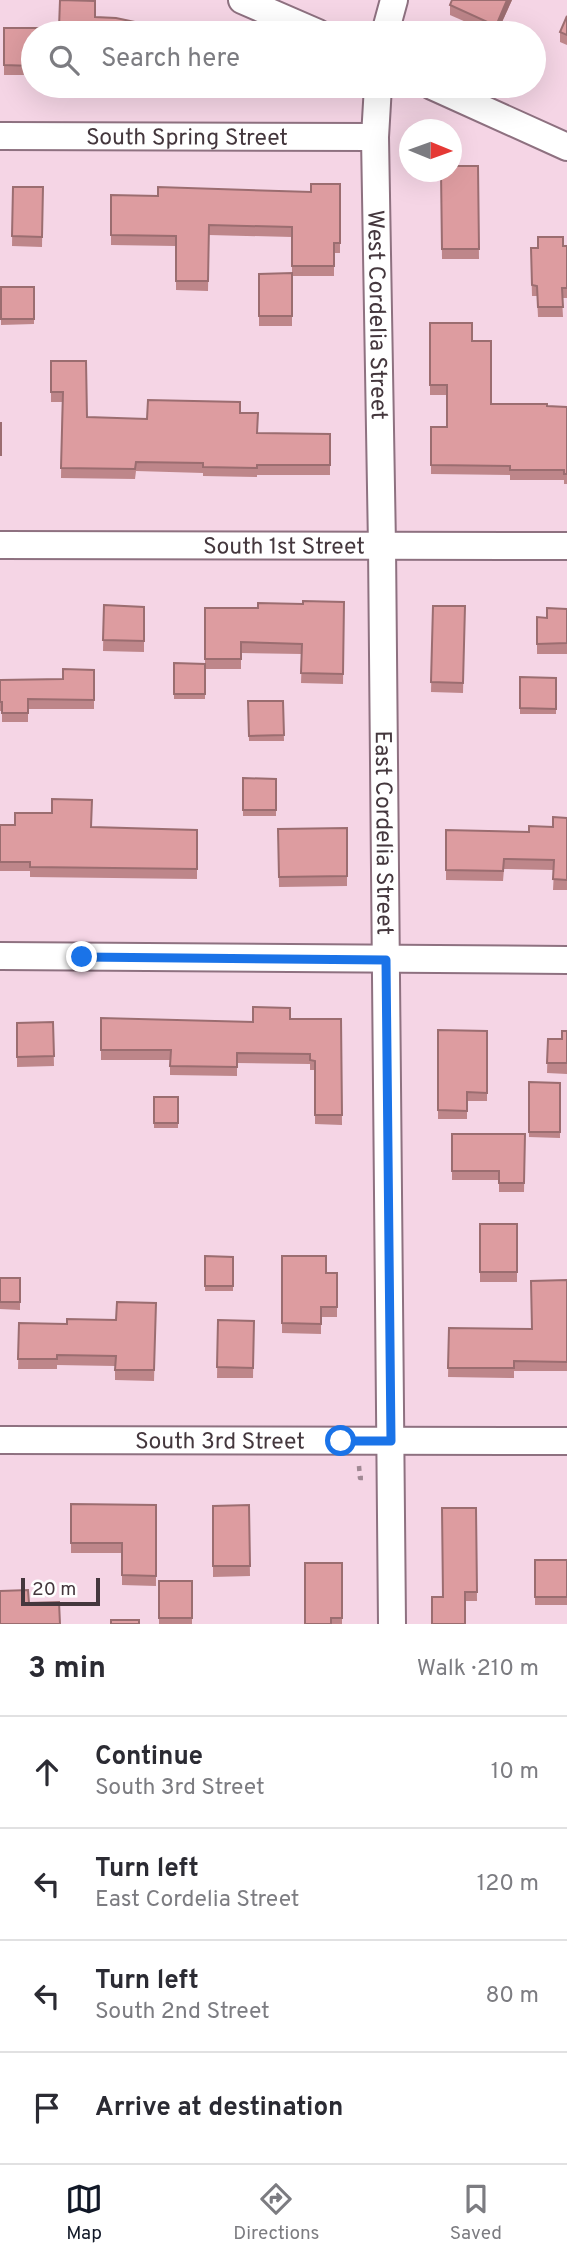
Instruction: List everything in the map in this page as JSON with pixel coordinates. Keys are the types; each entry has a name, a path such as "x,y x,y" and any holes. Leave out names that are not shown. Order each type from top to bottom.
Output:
{"street":[{"path":"242,0 290,21"},
{"path":"388,21 394,0"},
{"name":"West Cordelia Street","path":"377,98 375,137 382,546"},
{"path":"459,98 567,147"},
{"name":"South Spring Street","path":"0,136 375,137"},
{"name":"South 1st Street","path":"0,545 567,546"},
{"name":"East Cordelia Street","path":"382,546 392,1624"},
{"path":"0,956 567,960"},
{"name":"South 3rd Street","path":"0,1440 567,1441"}],"building":[{"path":"60,0 95,1 95,17 130,21 59,21"},
{"path":"452,0 507,0 498,21 485,21 450,5"},
{"path":"567,16 567,35 560,32"},
{"path":"4,28 21,28 21,66 4,65"},
{"path":"462,166 478,166 479,249 442,249 441,182 462,182"},
{"path":"311,184 340,184 340,243 334,243 334,266 292,266 292,227 209,225 208,281 176,281 176,236 111,235 111,195 158,196 158,187 311,192"},
{"path":"13,187 43,187 42,237 12,236"},
{"path":"538,237 563,237 563,246 567,246 567,288 562,288 563,307 538,307 537,286 532,285 531,248 538,248"},
{"path":"292,273 292,316 259,316 259,274"},
{"path":"1,287 34,287 34,319 1,319"},
{"path":"430,323 472,323 472,341 491,341 491,404 547,404 567,407 567,474 564,474 564,470 510,470 510,466 431,465 431,427 447,427 447,385 430,385"},
{"path":"51,361 86,361 87,417 147,419 148,400 240,402 240,413 258,413 257,433 330,434 330,465 257,465 257,468 203,467 203,463 136,462 135,469 61,468 63,392 51,392"},
{"path":"1,423 1,455 0,455"},
{"path":"303,601 344,602 343,674 301,673 302,644 241,642 241,659 205,659 205,608 258,608 258,603 303,604"},
{"path":"104,605 144,607 144,641 103,640"},
{"path":"433,606 465,606 463,683 431,682"},
{"path":"547,608 567,609 567,643 537,644 537,617 547,618"},
{"path":"174,663 205,664 205,694 174,694"},
{"path":"63,669 94,670 94,700 28,699 28,713 2,713 0,680 63,679"},
{"path":"520,677 556,678 556,709 520,708"},
{"path":"248,701 283,701 284,735 249,736"},
{"path":"243,778 276,779 276,810 243,810"},
{"path":"52,799 92,800 91,827 197,830 197,869 30,867 30,862 0,862 0,825 15,825 15,813 52,813"},
{"path":"553,817 567,818 567,880 553,879 554,860 504,859 503,871 446,870 446,830 529,832 529,826 553,827"},
{"path":"347,828 347,876 279,877 278,829"},
{"path":"253,1007 290,1008 290,1019 341,1019 342,1115 315,1115 315,1061 310,1060 310,1054 237,1053 237,1067 170,1066 171,1050 101,1050 101,1018 253,1022"},
{"path":"53,1022 54,1056 17,1057 17,1023"},
{"path":"438,1030 487,1031 487,1093 467,1092 467,1111 438,1110"},
{"path":"562,1031 567,1031 567,1063 547,1063 548,1039 562,1039"},
{"path":"529,1082 560,1083 560,1132 529,1132"},
{"path":"154,1097 178,1097 178,1123 154,1123"},
{"path":"452,1134 525,1134 524,1183 499,1183 499,1171 452,1171"},
{"path":"480,1224 517,1224 517,1272 480,1272"},
{"path":"205,1256 233,1257 233,1286 205,1286"},
{"path":"282,1256 326,1256 326,1273 337,1273 337,1307 321,1307 321,1324 282,1323"},
{"path":"0,1278 20,1278 20,1302 0,1302"},
{"path":"567,1280 567,1362 514,1361 514,1368 448,1368 449,1328 532,1329 531,1281"},
{"path":"117,1302 156,1303 154,1370 115,1370 116,1356 57,1355 57,1359 18,1359 19,1323 67,1324 67,1319 116,1320"},
{"path":"218,1320 254,1321 253,1368 217,1367"},
{"path":"71,1504 156,1505 156,1576 122,1575 122,1543 71,1543"},
{"path":"249,1505 250,1566 213,1566 213,1506"},
{"path":"442,1508 476,1508 477,1592 465,1592 465,1624 432,1624 432,1597 443,1597"},
{"path":"535,1560 567,1560 567,1597 535,1597"},
{"path":"305,1563 342,1563 342,1618 331,1618 331,1624 305,1624"},
{"path":"159,1581 192,1581 192,1618 159,1618"},
{"path":"28,1590 29,1603 59,1602 60,1624 0,1624 0,1591"},
{"path":"111,1620 139,1620 139,1624 111,1624"}],"route":[{"path":"82,957 386,960 391,1441 341,1441"}]}
